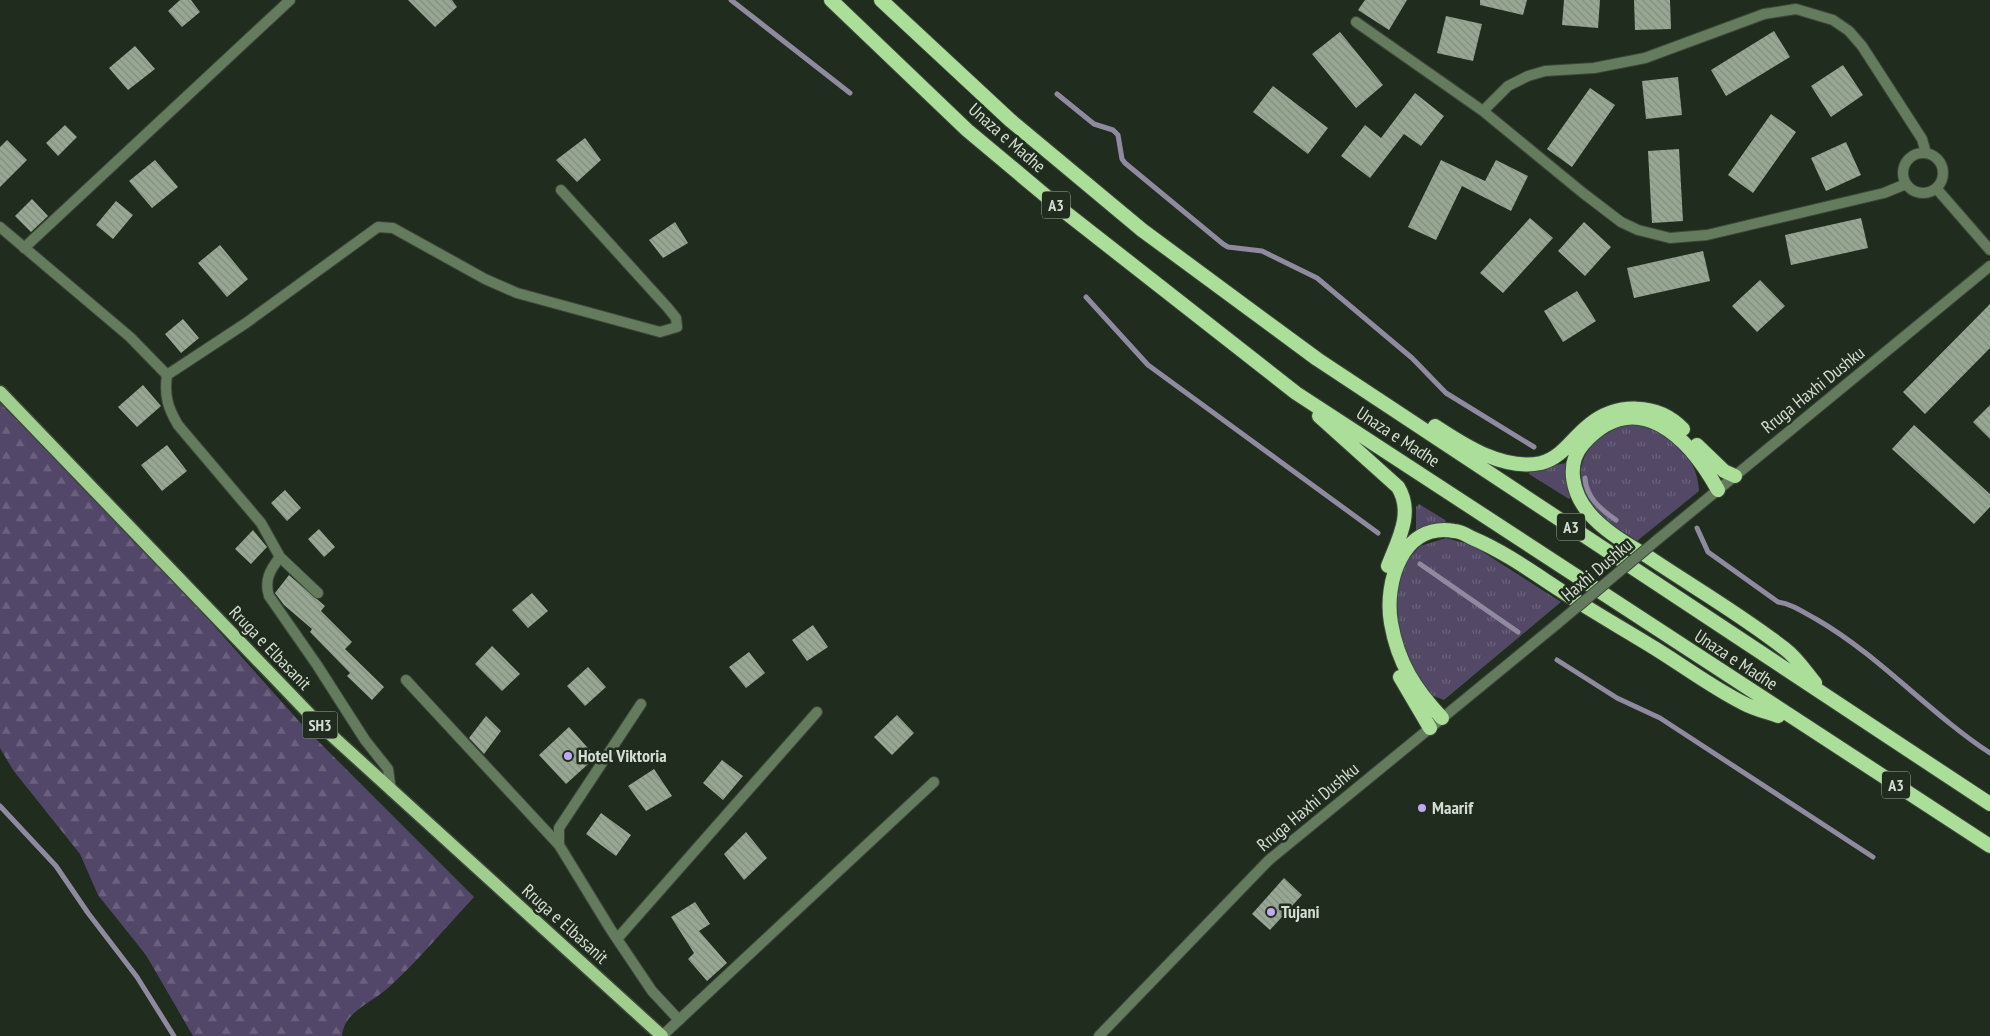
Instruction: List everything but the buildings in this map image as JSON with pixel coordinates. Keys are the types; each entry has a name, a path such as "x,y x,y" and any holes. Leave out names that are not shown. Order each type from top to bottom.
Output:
{"highway":[{"name":"Unaza e Madhe","path":"831,0 975,136 1065,212 1296,393 1990,846"},
{"name":"Unaza e Madhe","path":"881,0 1010,120 1142,230 1317,359 1990,804"},
{"path":"1317,359 1397,401 1449,435 1486,456 1524,464 1552,458 1602,416 1615,411 1641,408 1654,411 1678,424 1716,464 1735,476"},
{"path":"1296,393 1398,487 1405,498 1402,532 1385,575 1381,601 1392,660 1402,684 1430,728"},
{"path":"1718,490 1697,457 1672,430 1656,422 1638,419 1623,419 1594,434 1583,445 1573,466 1574,485 1579,497 1603,527 1787,650 1825,696"},
{"path":"1442,718 1422,697 1403,667 1392,630 1388,593 1392,575 1400,559 1411,544 1424,535 1439,531 1455,530 1499,550 1606,621 1743,704 1802,725"}],"main road":[{"name":"Rruga e Elbasanit","path":"0,392 318,723 662,1036"}],"street":[{"path":"24,248 212,70 290,0"},
{"path":"1483,112 1508,86 1528,76 1546,71 1594,68 1645,58 1764,14 1796,9 1833,20 1849,31 1862,46 1922,139 1926,153"},
{"path":"1356,22 1483,112 1621,222 1638,230 1670,238 1707,234 1884,193 1906,184"},
{"path":"1926,153 1938,159 1941,165 1942,177 1936,188 1923,193 1910,189 1906,184 1903,178 1904,164 1914,155 1926,153"},
{"path":"1936,188 1990,250"},
{"path":"167,375 246,323 378,227 393,228 485,279 518,293 660,332 677,327 676,318 668,308 562,190"},
{"path":"0,227 130,337 167,375 166,398 168,408 197,450 261,523 280,557 318,593"},
{"name":"Rruga Haxhi Dushku","path":"1658,540 1990,266"},
{"name":"Haxhi Dushku","path":"1557,624 1658,540"},
{"path":"280,557 268,576 266,583 268,596 317,665 366,740 388,769 391,790"},
{"name":"Rruga Haxhi Dushku","path":"1099,1036 1269,860 1557,624"},
{"path":"406,680 559,845 617,939 652,991 679,1020"},
{"path":"559,845 559,828 641,704"},
{"path":"617,939 817,712"},
{"path":"662,1036 934,782"}],"green space":[{"path":"0,403 157,562 305,728 474,897 399,977 382,993 353,1014 344,1027 342,1036 193,1036 146,955 98,895 80,854 13,770 0,748"},
{"path":"1628,424 1654,429 1666,435 1677,444 1693,465 1699,491 1637,541 1602,517 1590,503 1581,475 1583,462 1588,450 1611,431"},
{"path":"1566,463 1571,496 1569,499 1529,474 1530,470"},
{"path":"1419,504 1445,520 1447,524 1416,533 1416,507"},
{"path":"1446,538 1472,545 1561,602 1444,700 1431,695 1407,662 1396,618 1395,592 1405,563 1420,546"}],"waterway":[{"path":"731,0 850,93"},
{"path":"1057,94 1094,124 1113,130 1118,135 1122,159 1125,163 1223,244 1228,247 1262,251 1317,278 1412,358 1446,393 1534,447"},
{"path":"1086,297 1148,365 1378,533"},
{"path":"1585,478 1591,497 1616,520"},
{"path":"1697,528 1708,552 1778,602 1816,619 1862,650 1946,720 1990,753"},
{"path":"1420,564 1518,632"},
{"path":"1557,660 1617,698 1660,718 1873,857"},
{"path":"0,806 56,866 88,913 137,977 174,1036"}],"place":[{"name":"Hotel Viktoria","path":"568,756"},
{"name":"Maarif","path":"1422,808"},
{"name":"Tujani","path":"1271,912"}]}
